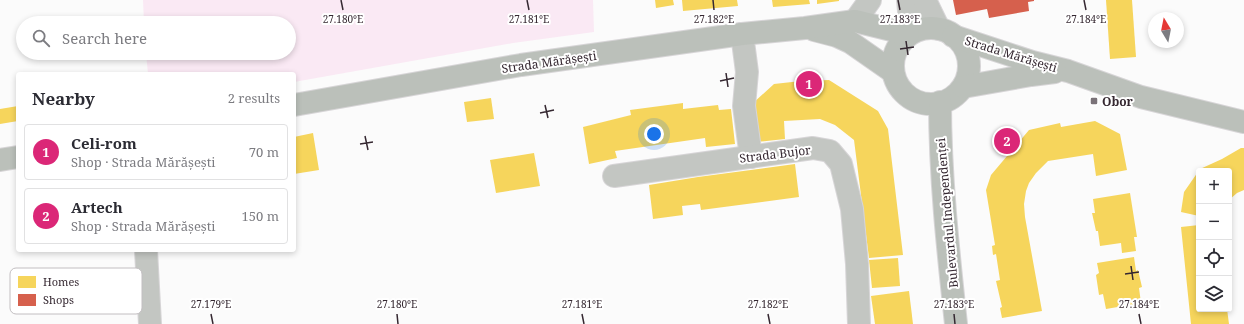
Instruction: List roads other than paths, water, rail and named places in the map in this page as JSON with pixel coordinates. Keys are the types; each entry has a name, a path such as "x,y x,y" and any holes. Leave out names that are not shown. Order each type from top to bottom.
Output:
{"main road":[{"name":"Strada Mărășești","path":"296,105 521,65 742,34 805,28 855,21 909,34"},
{"name":"Strada Mărășești","path":"805,28 837,36 850,42 893,72"},
{"path":"924,29 946,32 962,44 967,54 969,65 968,77 963,87 953,96 940,102 918,102 908,98 901,91 893,72 894,55 898,47 909,34 924,29"},
{"name":"Strada Mărășești","path":"946,32 1032,62 1068,71 1141,97 1244,122"},
{"name":"Strada Mărășești","path":"963,87 1031,75 1068,71"},
{"name":"Bulevardul Independenței","path":"940,102 940,139 944,209 956,324"},
{"path":"0,160 16,157"}],"street":[{"path":"855,21 870,0"},
{"path":"908,0 909,34"},
{"path":"925,0 946,32"},
{"path":"742,34 747,72 744,106 751,157"},
{"name":"Strada Bujor","path":"614,176 813,148 830,151 842,164 852,209 857,264 859,324"},
{"path":"146,252 150,324"}],"place":[{"name":"Celi-rom","path":"809,84"},
{"name":"Obor","path":"1094,101"},
{"name":"Artech","path":"1007,141"}]}
